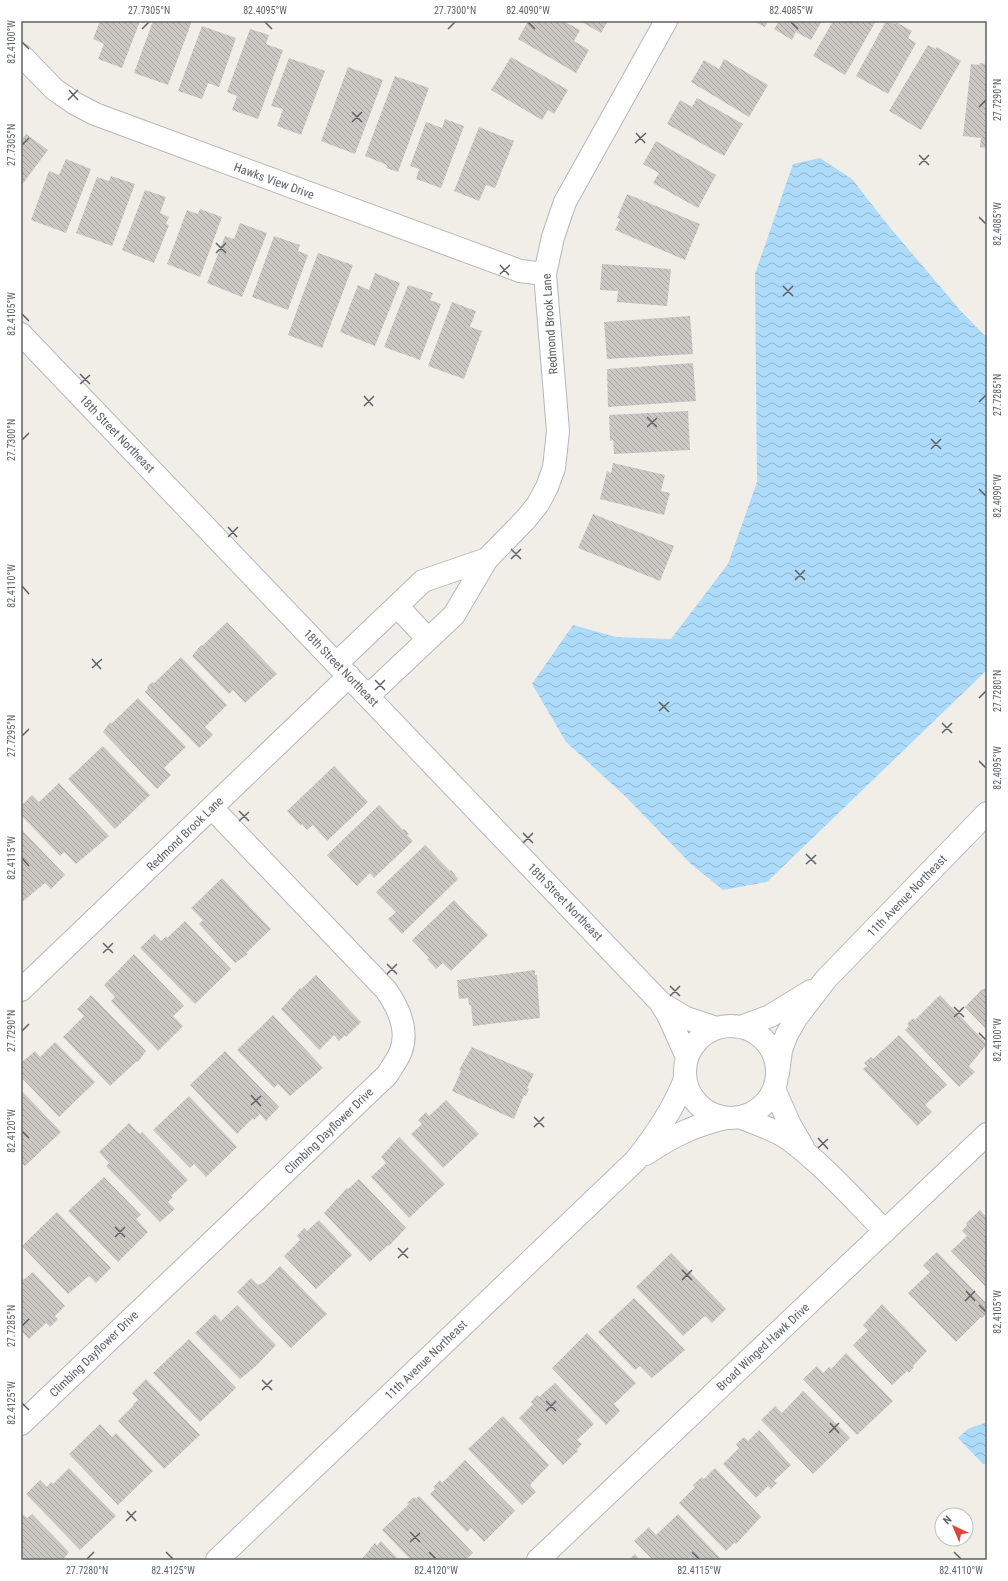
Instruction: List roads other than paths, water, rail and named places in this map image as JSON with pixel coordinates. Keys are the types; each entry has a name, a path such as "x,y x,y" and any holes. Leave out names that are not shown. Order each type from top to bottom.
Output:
{"street":[{"name":"Redmond Brook Lane","path":"368,696 454,615 487,559 513,534 538,504 554,468 558,431 545,274 553,237 565,202 666,21"},
{"name":"Hawks View Drive","path":"21,55 54,89 74,103 94,114 520,271 545,274"},
{"name":"18th Street Northeast","path":"21,334 660,1002 668,1014 687,1057"},
{"name":"Redmond Brook Lane","path":"21,990 212,808 343,670 397,606 423,581 487,559"},
{"path":"397,606 428,639"},
{"name":"Climbing Dayflower Drive","path":"21,1424 387,1075 401,1050 403,1026 398,1007 386,990 212,808"},
{"name":"11th Avenue Northeast","path":"776,1081 781,1050 787,1034 797,1017 826,980 987,813"},
{"name":"11th Avenue Northeast","path":"741,1027 770,1016 797,1001 826,980"},
{"name":"18th Street Northeast","path":"660,1002 686,1018 716,1028"},
{"path":"812,1159 800,1143 790,1125 776,1081 775,1058 768,1043 756,1033 741,1027 728,1026 716,1028 698,1040 687,1057 685,1079 689,1094 698,1106 711,1114 734,1118 781,1135 812,1159 885,1231"},
{"name":"11th Avenue Northeast","path":"635,1161 665,1121 677,1101 685,1079"},
{"path":"734,1118 762,1107 776,1081"},
{"name":"11th Avenue Northeast","path":"217,1560 635,1161 656,1146 694,1127 734,1118"},
{"name":"Broad Winged Hawk Drive","path":"538,1560 987,1134"}],"water":[{"path":"820,158 852,179 887,224 960,310 987,338 987,670 767,882 723,890 691,864 625,796 566,742 532,684 573,625 616,637 671,639 728,564 757,482 755,274 793,164"},
{"path":"987,1422 987,1464 983,1464 958,1438 968,1429"}]}
